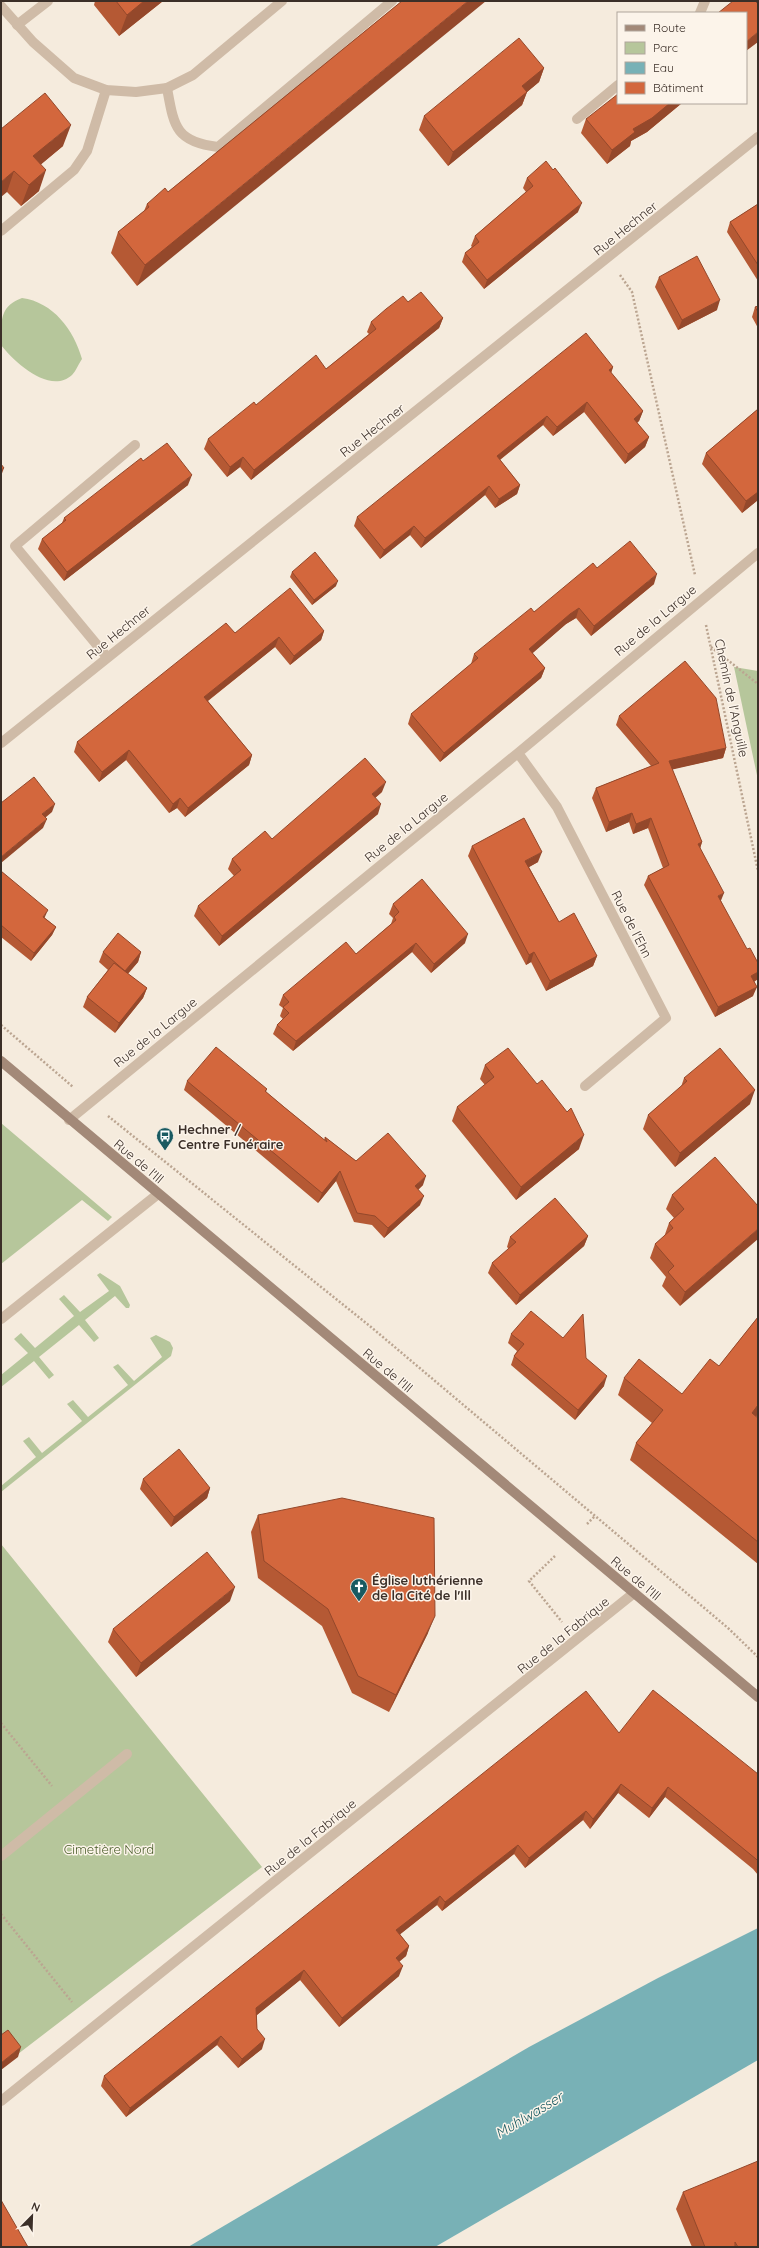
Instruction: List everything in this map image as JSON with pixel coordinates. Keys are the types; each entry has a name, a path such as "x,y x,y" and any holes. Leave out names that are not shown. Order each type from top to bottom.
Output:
{"main road":[{"name":"Rue de l'Ill","path":"1,1061 69,1120 634,1594 756,1692"}],"street":[{"path":"17,25 48,1"},
{"path":"1,6 33,42 74,78 106,90 136,92 167,88 192,75 282,1"},
{"path":"167,88 172,116 182,137 199,145 218,147 392,1"},
{"path":"700,12 705,1"},
{"path":"577,120 617,86"},
{"path":"1,230 74,170 87,151 106,90"},
{"name":"Rue Hechner","path":"1,743 758,137"},
{"path":"107,657 15,546 135,445"},
{"name":"Rue de la Largue","path":"69,1120 518,753 758,553"},
{"name":"Rue de l'Ehn","path":"518,753 557,807 666,1018 585,1086"},
{"path":"1,1319 158,1194"},
{"name":"Rue de la Fabrique","path":"1,2101 634,1594"},
{"path":"1,1856 127,1754"}],"path":[{"name":"Chemin de l'Anguille","path":"608,258 632,292 701,599 758,871"},
{"path":"711,646 758,684"},
{"path":"1,1025 90,1102 371,1327 728,1628 758,1657"},
{"path":"595,1516 572,1541 529,1581 565,1626 600,1622"},
{"path":"1,1723 66,1803"},
{"path":"1,1914 72,2002"}],"green space":[{"path":"22,298 43,305 61,319 68,328 74,338 82,359 72,375 63,380 53,381 43,379 33,374 14,360 1,345 3,315 9,305"},
{"path":"734,667 758,671 758,780"},
{"path":"1,1123 112,1217 108,1221 82,1200 1,1264"},
{"path":"100,1273 120,1286 130,1305 129,1308 126,1308 115,1296 85,1320 99,1338 94,1342 79,1325 39,1357 54,1375 49,1379 34,1361 1,1387 1,1375 28,1353 14,1339 21,1333 35,1348 74,1316 59,1299 64,1295 80,1312 109,1291 97,1275"},
{"path":"156,1335 170,1342 173,1348 171,1356 1,1492 1,1486 36,1457 23,1441 29,1437 42,1453 82,1421 67,1404 73,1400 88,1417 128,1385 113,1367 118,1364 134,1381 162,1357 150,1338"},
{"name":"Cimetière Nord","path":"1,1544 262,1867 1,2067"}],"water":[{"name":"Muhlwasser","path":"758,1928 758,2060 435,2247 188,2247 529,2047 658,1978"}],"building":[{"path":"116,1 144,1 127,15"},
{"path":"402,1 468,1 145,265 118,232 149,207 147,204 165,188 168,192"},
{"path":"733,1 755,1 758,4 758,32 747,41 747,12 719,12"},
{"path":"519,38 544,68 522,86 527,92 453,152 424,116"},
{"path":"45,93 71,125 33,156 46,170 29,185 14,171 1,182 1,129"},
{"path":"617,95 617,104 669,104 652,118 633,129 635,132 612,150 586,119"},
{"path":"546,161 553,170 555,168 582,203 487,280 465,253 479,242 475,236 533,186 527,178"},
{"path":"758,204 758,265 730,222"},
{"path":"697,256 720,300 682,320 659,277"},
{"path":"421,292 443,318 254,470 243,457 230,467 208,439 254,402 256,405 316,355 326,369 376,329 371,322 386,309 403,296 408,302"},
{"path":"586,333 613,367 609,370 643,411 634,419 649,437 628,454 587,402 557,427 547,416 497,456 520,485 499,499 489,486 425,538 414,526 384,550 357,517"},
{"path":"758,409 758,492 746,501 706,453"},
{"path":"167,443 192,475 67,572 42,539 66,520 64,518 141,458 143,461"},
{"path":"630,541 657,574 594,626 579,608 570,614 529,649 545,668 444,753 411,714 478,658 474,654 531,608 534,612 593,563 597,568"},
{"path":"315,552 338,581 314,600 292,572"},
{"path":"290,588 324,631 294,656 279,637 204,697 252,755 188,808 180,798 173,804 129,750 102,772 77,742 226,623 235,633"},
{"path":"685,661 716,698 726,748 669,761 702,842 698,844 724,893 718,896 747,949 750,948 758,963 758,972 751,976 757,987 718,1007 648,876 669,865 651,818 636,824 632,813 609,822 596,788 659,763 619,716"},
{"path":"365,758 386,782 372,794 381,804 222,936 198,906 241,870 232,859 265,831 272,839"},
{"path":"34,777 55,804 42,814 47,819 1,857 1,803"},
{"path":"524,818 542,852 525,861 559,922 574,913 597,956 550,981 534,952 529,955 472,846"},
{"path":"1,871 48,910 43,917 56,927 34,953 1,925"},
{"path":"422,879 468,934 434,964 416,943 296,1041 277,1025 289,1013 283,1007 289,1002 283,995 346,942 356,954 396,920 394,917 399,912 393,904"},
{"path":"118,933 141,952 125,971 103,952"},
{"path":"114,963 147,988 119,1023 87,997"},
{"path":"216,1047 267,1089 265,1091 284,1107 327,1142 325,1137 356,1161 388,1133 426,1176 415,1186 424,1196 388,1228 375,1216 357,1213 340,1171 322,1193 187,1081"},
{"path":"508,1048 537,1084 542,1080 567,1112 571,1108 584,1135 521,1187 457,1107 494,1077 485,1065"},
{"path":"720,1048 755,1090 680,1153 648,1115 687,1081 684,1078"},
{"path":"715,1157 758,1206 758,1229 685,1292 668,1272 674,1266 655,1244 673,1228 669,1223 684,1209 672,1195"},
{"path":"555,1198 588,1236 520,1295 492,1263 516,1242 510,1237"},
{"path":"531,1311 563,1338 583,1314 586,1358 607,1376 578,1410 514,1356 524,1344 511,1334"},
{"path":"758,1317 758,1405 752,1413 758,1418 758,1542 636,1443 663,1410 624,1378 639,1359 682,1394 710,1359 719,1366"},
{"path":"179,1449 210,1488 174,1517 143,1479"},
{"name":"Église luthérienne de la Cité de l'Ill","path":"342,1498 434,1518 435,1616 396,1695 358,1676 328,1609 264,1561 258,1515"},
{"path":"207,1552 235,1587 141,1663 113,1629"},
{"path":"653,1690 758,1774 758,1861 668,1787 652,1808 621,1784 593,1819 586,1811 529,1858 518,1845 445,1902 440,1896 396,1930 409,1946 396,1958 403,1966 342,2018 304,1970 256,2008 257,2029 265,2039 242,2059 221,2036 130,2108 104,2076 586,1691 619,1733"},
{"path":"8,2030 21,2047 1,2063 1,2035"},
{"path":"758,2161 758,2247 738,2247 735,2242 735,2247 705,2247 683,2192"},
{"path":"1,2200 28,2247 1,2247"}],"place":[{"name":"Hechner / Centre Funéraire","path":"165,1151"},
{"name":"Église luthérienne de la Cité de l'Ill","path":"359,1602"}]}
